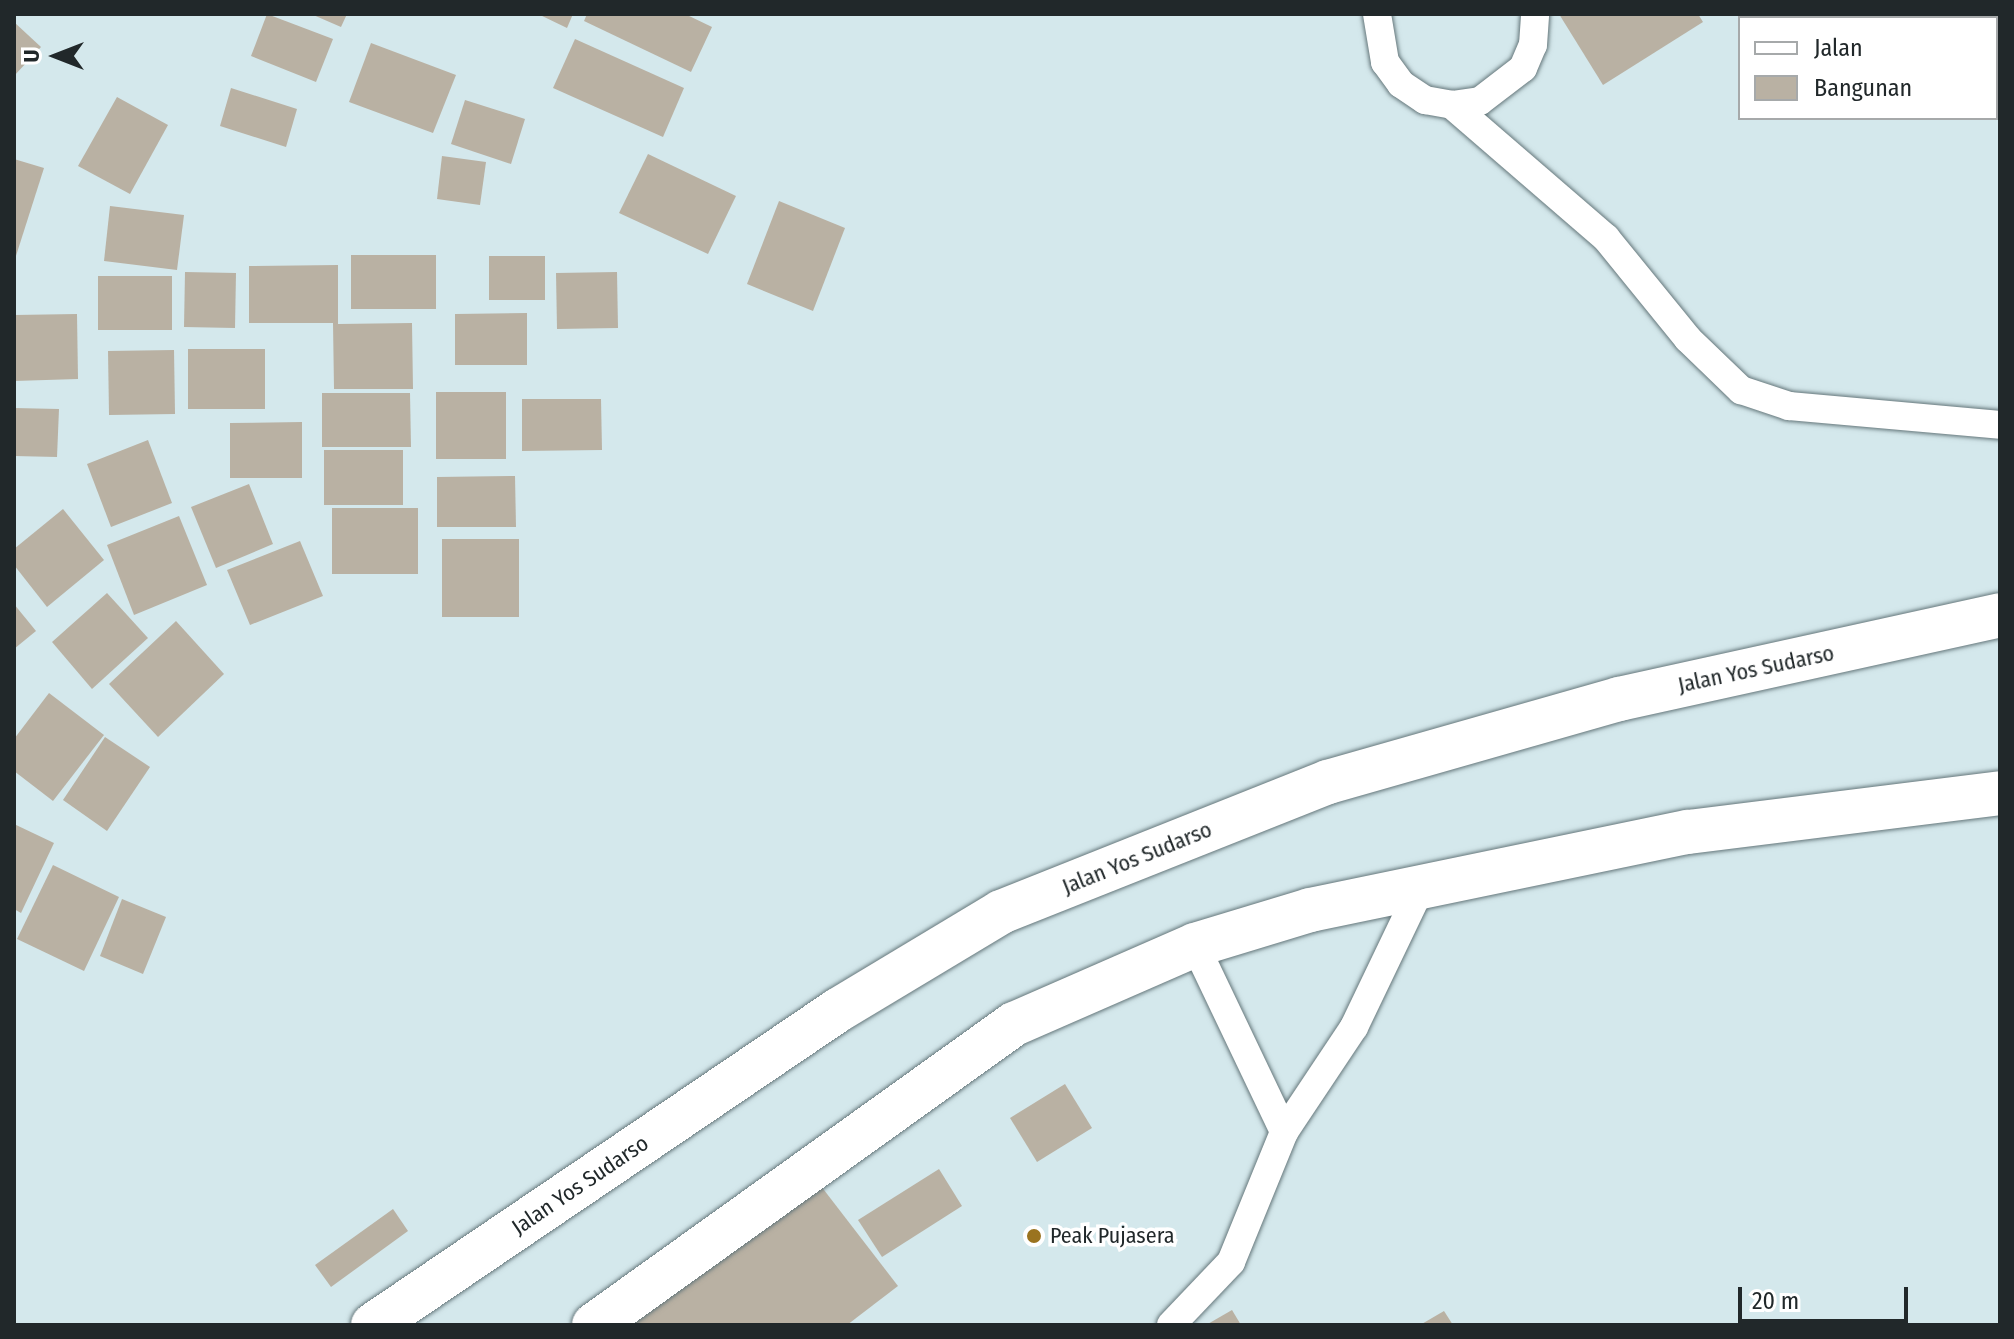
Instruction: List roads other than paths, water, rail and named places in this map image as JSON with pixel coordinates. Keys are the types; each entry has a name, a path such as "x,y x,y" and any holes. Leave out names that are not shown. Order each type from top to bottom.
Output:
{"main road":[{"name":"Jalan Yos Sudarso","path":"373,1325 838,1010 1001,912 1328,782 1619,699 2000,615"},
{"path":"594,1325 1014,1024 1195,945 1310,910 1688,832 2000,793"}],"lane":[{"path":"1377,14 1385,62 1401,84 1425,100 1452,105 1480,101 1523,68 1533,45 1535,14"},
{"path":"1452,105 1606,238 1688,339 1741,390 1789,406 2000,425"},
{"path":"1171,1325 1231,1262 1284,1132 1354,1027 1421,887"},
{"path":"1195,945 1284,1132"}],"place":[{"name":"Peak Pujasera","path":"1034,1236"}]}
